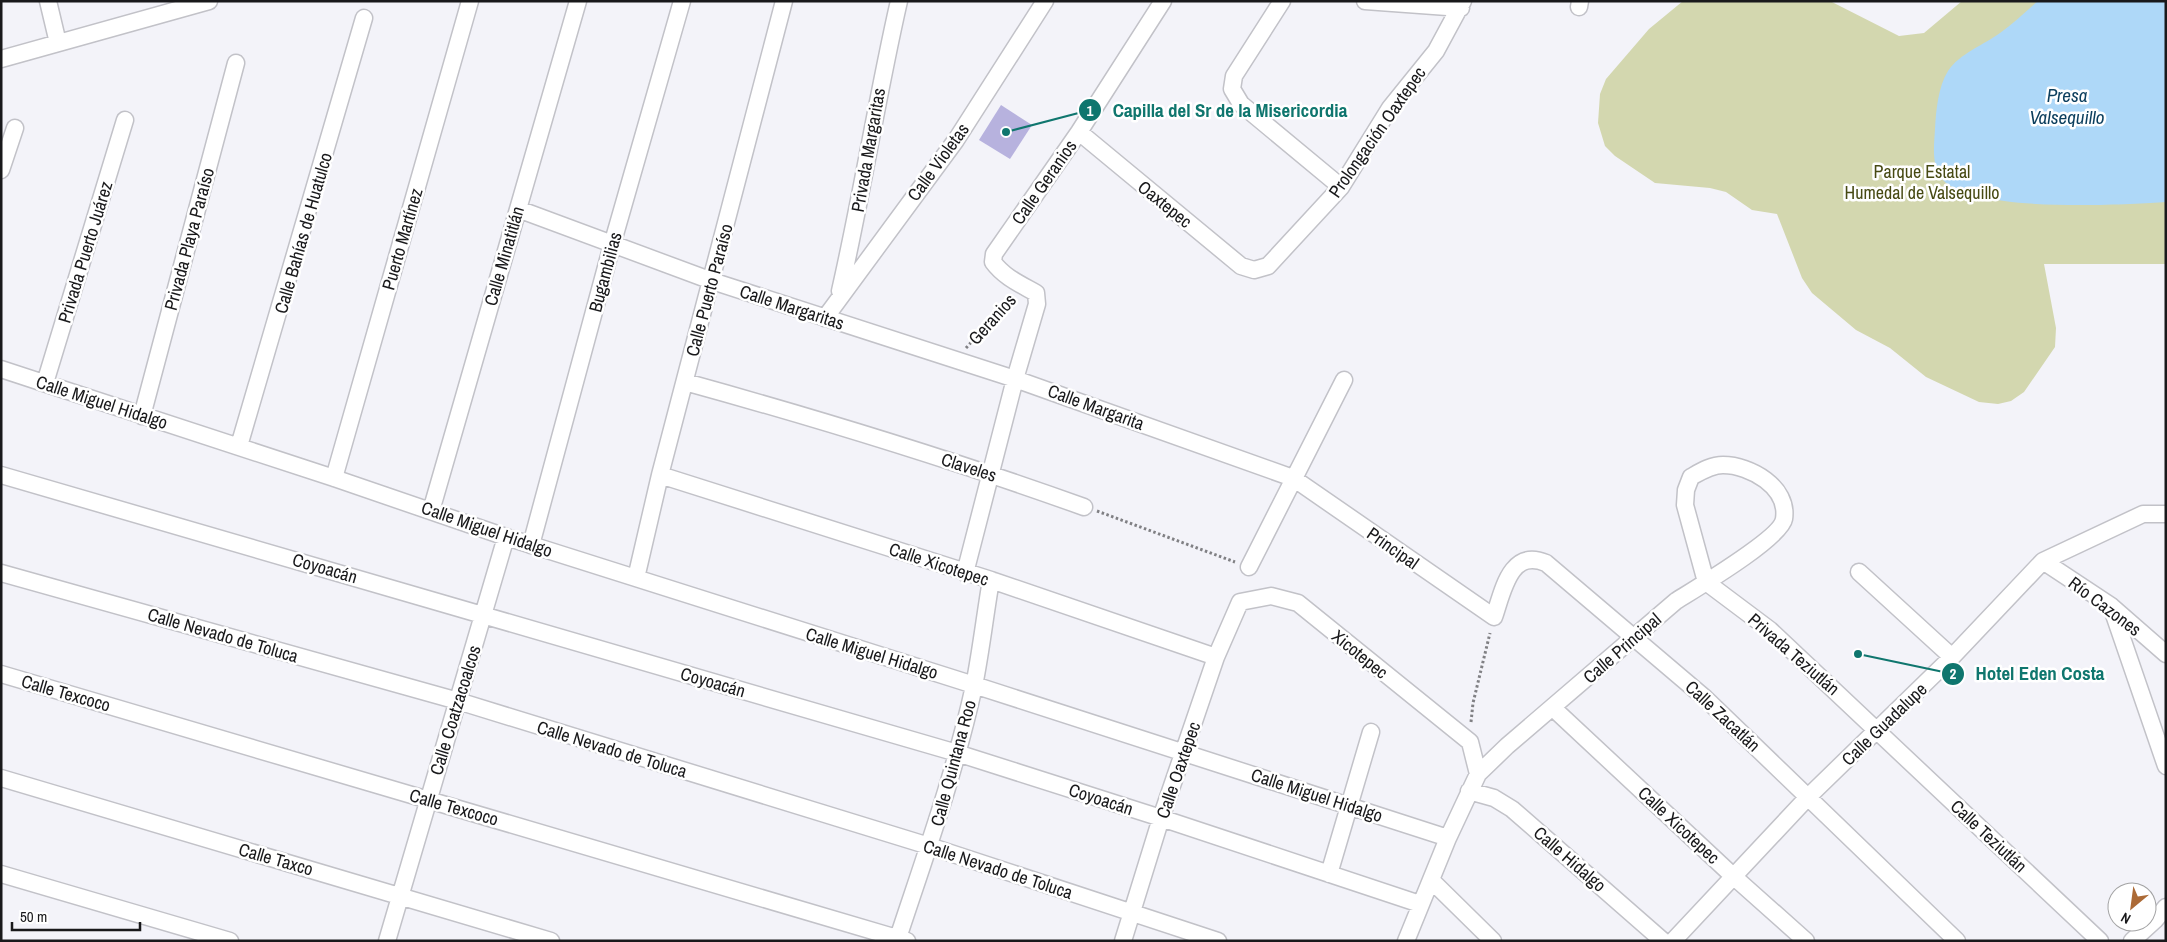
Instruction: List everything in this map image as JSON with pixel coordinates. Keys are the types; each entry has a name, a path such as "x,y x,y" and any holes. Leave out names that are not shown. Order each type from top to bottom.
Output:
{"street":[{"path":"48,1 58,43"},
{"path":"1,59 58,43 154,8 209,1"},
{"name":"Puerto Martínez","path":"334,478 470,1"},
{"name":"Calle Minatitlán","path":"431,511 578,1"},
{"name":"Bugambilias","path":"531,544 612,244 682,1"},
{"name":"Calle Puerto Paraíso","path":"636,578 660,475 784,1"},
{"name":"Privada Margaritas","path":"838,298 864,180 878,93 899,1"},
{"name":"Calle Violetas","path":"825,318 956,140 1046,1"},
{"name":"Calle Geranios","path":"993,262 994,254 1079,132 1163,1"},
{"path":"1282,1 1234,76 1232,88 1241,104 1341,187"},
{"path":"1365,1 1462,4"},
{"name":"Prolongación Oaxtepec","path":"1254,270 1268,266 1341,187 1390,108 1436,51 1462,4"},
{"name":"Calle Bahías de Huatulco","path":"240,446 364,18"},
{"name":"Privada Playa Paraíso","path":"142,416 236,63"},
{"name":"Privada Puerto Juárez","path":"45,383 125,120"},
{"path":"1,170 15,128"},
{"name":"Oaxtepec","path":"1079,132 1241,266 1254,270"},
{"name":"Calle Margaritas","path":"518,209 712,281 897,342"},
{"name":"Geranios","path":"993,262 1012,280 1023,286"},
{"path":"966,573 1015,378 1038,304 1036,293 1023,286"},
{"name":"Calle Margarita","path":"897,342 1015,378 1292,478"},
{"name":"Calle Miguel Hidalgo","path":"1,369 240,446 506,537 1185,752 1448,838"},
{"path":"1249,567 1292,478 1344,380"},
{"name":"Claveles","path":"685,382 810,417 991,473 1084,506"},
{"name":"Calle Principal","path":"1406,941 1448,838 1478,774 1507,746 1676,601 1706,582 1775,534 1784,520 1782,502 1773,486 1760,475 1740,467 1722,465 1706,469 1691,477 1686,490 1684,505 1706,582"},
{"name":"Coyoacán","path":"1,475 957,753 1420,904"},
{"name":"Calle Xicotepec","path":"660,475 991,580 1216,657"},
{"name":"Principal","path":"1292,478 1494,617"},
{"name":"Calle Guadalupe","path":"1673,941 1808,798 1952,657 2043,560 2143,514 2166,514"},
{"name":"Calle Coatzacoalcos","path":"387,941 506,537"},
{"name":"Calle Zacatlán","path":"1494,617 1513,568 1520,562 1534,558 1559,572 1705,698 1956,941"},
{"name":"Río Cazones","path":"2043,560 2111,606 2166,654"},
{"path":"1859,572 1952,657"},
{"name":"Calle Nevado de Toluca","path":"1,573 458,701 929,846 1218,941"},
{"name":"Calle Quintana Roo","path":"900,940 957,753 974,685 991,580"},
{"name":"Privada Teziutlán","path":"1706,582 1770,630 1878,731"},
{"name":"Xicotepec","path":"1240,602 1270,596 1298,603 1470,742"},
{"name":"Calle Oaxtepec","path":"1123,941 1130,913 1161,818 1216,657 1240,602"},
{"path":"2111,606 2166,766"},
{"name":"Calle Texcoco","path":"1,674 900,940"},
{"name":"Calle Xicotepec","path":"1553,708 1733,876 1806,941"},
{"name":"Calle Teziutlán","path":"1878,731 2100,941"},
{"path":"1329,874 1371,732"},
{"path":"1470,742 1478,774"},
{"name":"Calle Taxco","path":"1,778 551,941"},
{"name":"Calle Hidalgo","path":"1469,790 1494,798 1512,809 1663,941"},
{"path":"1,874 230,941"},
{"path":"1431,880 1493,941"},
{"path":"2132,941 2161,923 2166,907"}],"path":[{"name":"Geranios","path":"955,359 1023,286"},
{"path":"1084,506 1249,567"},
{"path":"1470,742 1473,703 1494,617"}],"green space":[{"name":"Parque Estatal Humedal de Valsequillo","path":"1683,1 1830,1 1899,36 1924,33 1962,1 2166,1 2166,264 2044,264 2056,328 2055,347 2024,392 2011,401 1998,404 1979,402 1926,377 1890,348 1856,330 1812,293 1802,278 1777,214 1752,210 1726,192 1710,188 1655,183 1615,156 1605,146 1598,123 1600,94 1606,79 1649,29"}],"water":[{"name":"Presa Valsequillo","path":"2038,1 2166,1 2166,202 2049,205 2015,202 1984,198 1959,191 1939,175 1934,156 1936,115 1938,99 1948,71 1959,59 2005,29"}],"building":[{"path":"1001,105 1032,125 1010,159 979,140"}],"place":[{"name":"Capilla del Sr de la Misericordia","path":"1006,132"},
{"name":"Hotel Eden Costa","path":"1858,654"}]}
